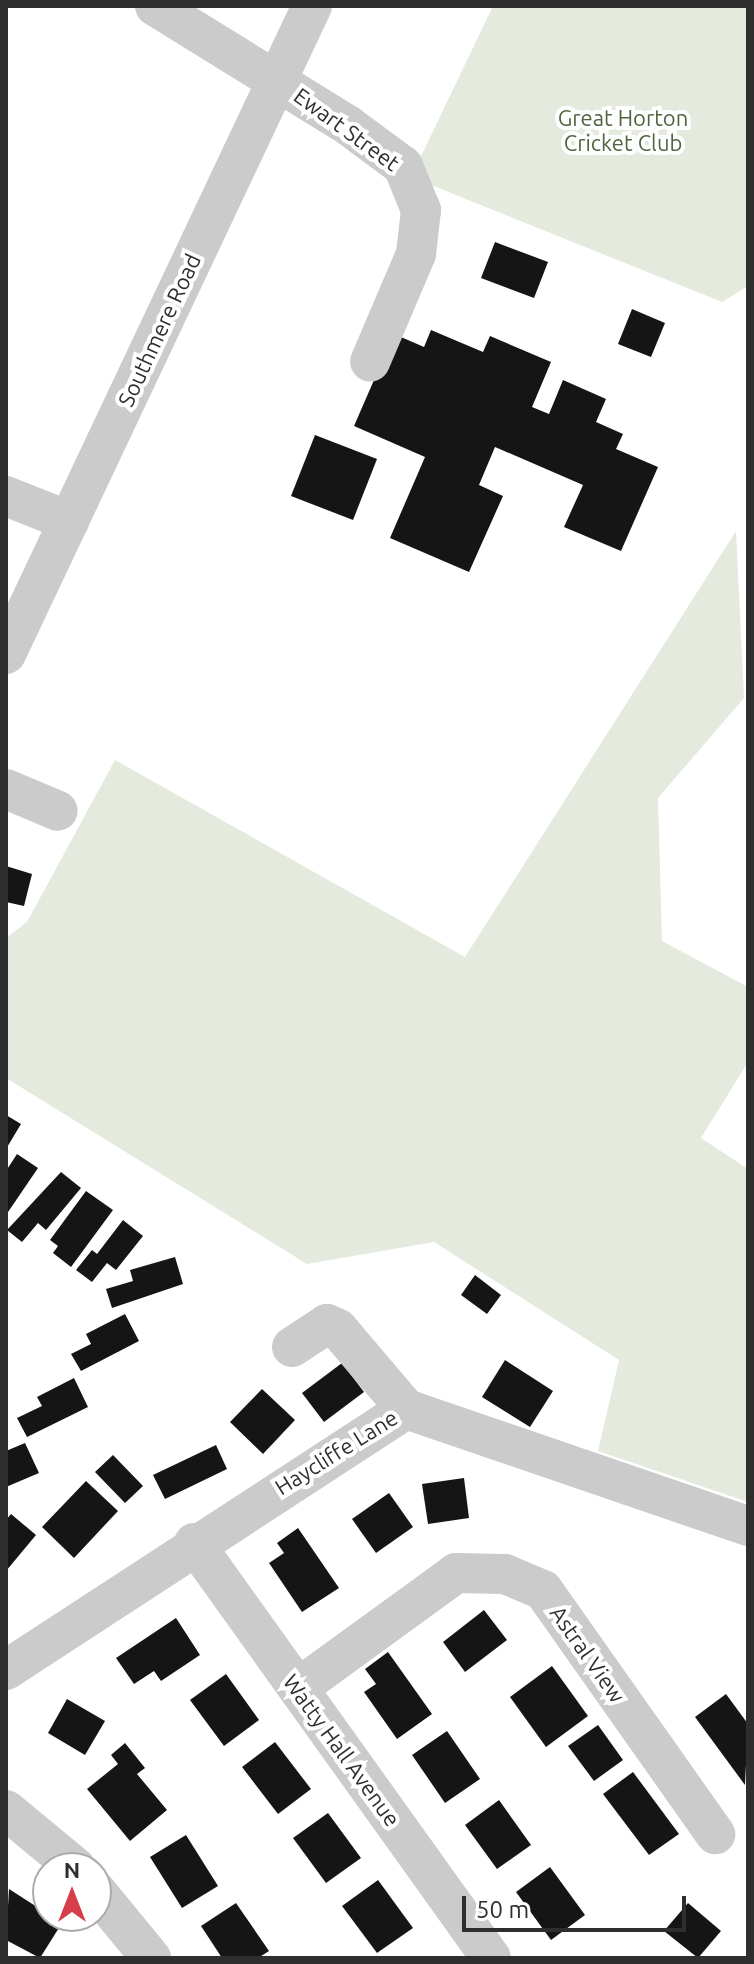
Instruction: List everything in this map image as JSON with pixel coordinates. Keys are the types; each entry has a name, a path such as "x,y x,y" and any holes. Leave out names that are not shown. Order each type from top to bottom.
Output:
{"street":[{"name":"Ewart Street","path":"155,6 277,80 403,166 421,210 416,254 370,362"},
{"name":"Southmere Road","path":"6,654 312,6"},
{"path":"6,496 69,521"},
{"path":"6,789 58,811"},
{"path":"292,1347 327,1324 338,1329 406,1409"},
{"name":"Haycliffe Lane","path":"6,1670 194,1543 406,1409 748,1526"},
{"name":"Watty Hall Avenue","path":"194,1543 491,1958"},
{"name":"Astral View","path":"298,1688 456,1573 505,1574 543,1590 715,1834"},
{"path":"6,1810 57,1852"},
{"path":"112,1910 151,1958"}],"green space":[{"name":"Great Horton Cricket Club","path":"493,6 748,6 748,286 722,302 411,177"},
{"path":"736,531 744,698 658,798 662,941 748,987 748,1062 701,1138 748,1169 748,1502 598,1451 619,1360 434,1242 307,1264 6,1078 6,938 27,922 115,760 465,957"}],"building":[{"path":"495,242 548,262 534,298 481,278"},
{"path":"632,309 665,323 651,357 618,344"},
{"path":"431,330 483,352 490,336 551,362 532,407 549,414 563,380 606,399 596,422 623,434 616,449 658,467 621,551 564,527 583,485 495,447 479,485 503,496 469,572 390,538 425,457 354,426 394,334 424,347"},
{"path":"315,435 377,459 353,520 291,496"},
{"path":"6,866 32,874 24,906 6,902"},
{"path":"6,1115 21,1124 6,1149"},
{"path":"17,1154 38,1168 6,1215 6,1171"},
{"path":"61,1172 81,1188 46,1230 38,1223 22,1242 7,1230"},
{"path":"86,1191 113,1210 71,1267 53,1253 58,1246 50,1240"},
{"path":"123,1220 143,1236 116,1270 107,1263 92,1282 76,1270 92,1250 97,1254"},
{"path":"175,1257 183,1284 112,1308 106,1289 133,1281 130,1270"},
{"path":"475,1275 501,1295 487,1314 461,1295"},
{"path":"125,1314 139,1341 81,1371 71,1354 91,1344 86,1334"},
{"path":"505,1360 553,1391 530,1427 482,1397"},
{"path":"342,1363 364,1392 324,1422 302,1393"},
{"path":"74,1378 88,1407 27,1437 17,1418 42,1406 37,1397"},
{"path":"262,1389 295,1420 263,1454 230,1422"},
{"path":"25,1443 39,1473 6,1487 6,1451"},
{"path":"216,1445 227,1469 165,1499 153,1475"},
{"path":"113,1455 143,1486 125,1503 95,1472"},
{"path":"464,1478 469,1518 428,1524 422,1484"},
{"path":"86,1481 118,1511 74,1558 42,1527"},
{"path":"389,1493 413,1527 376,1553 352,1519"},
{"path":"11,1514 36,1535 6,1571 6,1520"},
{"path":"298,1528 339,1588 302,1612 269,1563 284,1553 277,1543"},
{"path":"484,1610 507,1640 465,1672 443,1642"},
{"path":"176,1618 200,1655 161,1681 154,1671 134,1684 116,1658"},
{"path":"388,1652 432,1714 397,1739 364,1692 376,1684 365,1669"},
{"path":"552,1666 588,1716 546,1747 510,1697"},
{"path":"226,1674 259,1720 224,1746 190,1700"},
{"path":"726,1694 748,1724 745,1785 695,1717"},
{"path":"67,1699 105,1721 85,1755 48,1733"},
{"path":"598,1725 623,1760 594,1781 568,1746"},
{"path":"447,1731 480,1779 445,1803 412,1755"},
{"path":"275,1742 311,1789 278,1814 242,1767"},
{"path":"125,1743 145,1768 137,1774 167,1810 130,1841 87,1789 118,1764 111,1755"},
{"path":"633,1772 679,1834 649,1855 603,1794"},
{"path":"499,1800 531,1845 497,1869 465,1825"},
{"path":"328,1813 361,1858 326,1883 293,1838"},
{"path":"186,1835 218,1886 182,1908 150,1857"},
{"path":"550,1867 585,1915 551,1940 516,1892"},
{"path":"378,1880 413,1928 377,1953 342,1906"},
{"path":"9,1889 32,1904 32,1932 56,1932 40,1958 6,1940"},
{"path":"236,1903 269,1951 258,1958 222,1958 201,1926"},
{"path":"688,1903 721,1931 698,1958 664,1931"}]}
